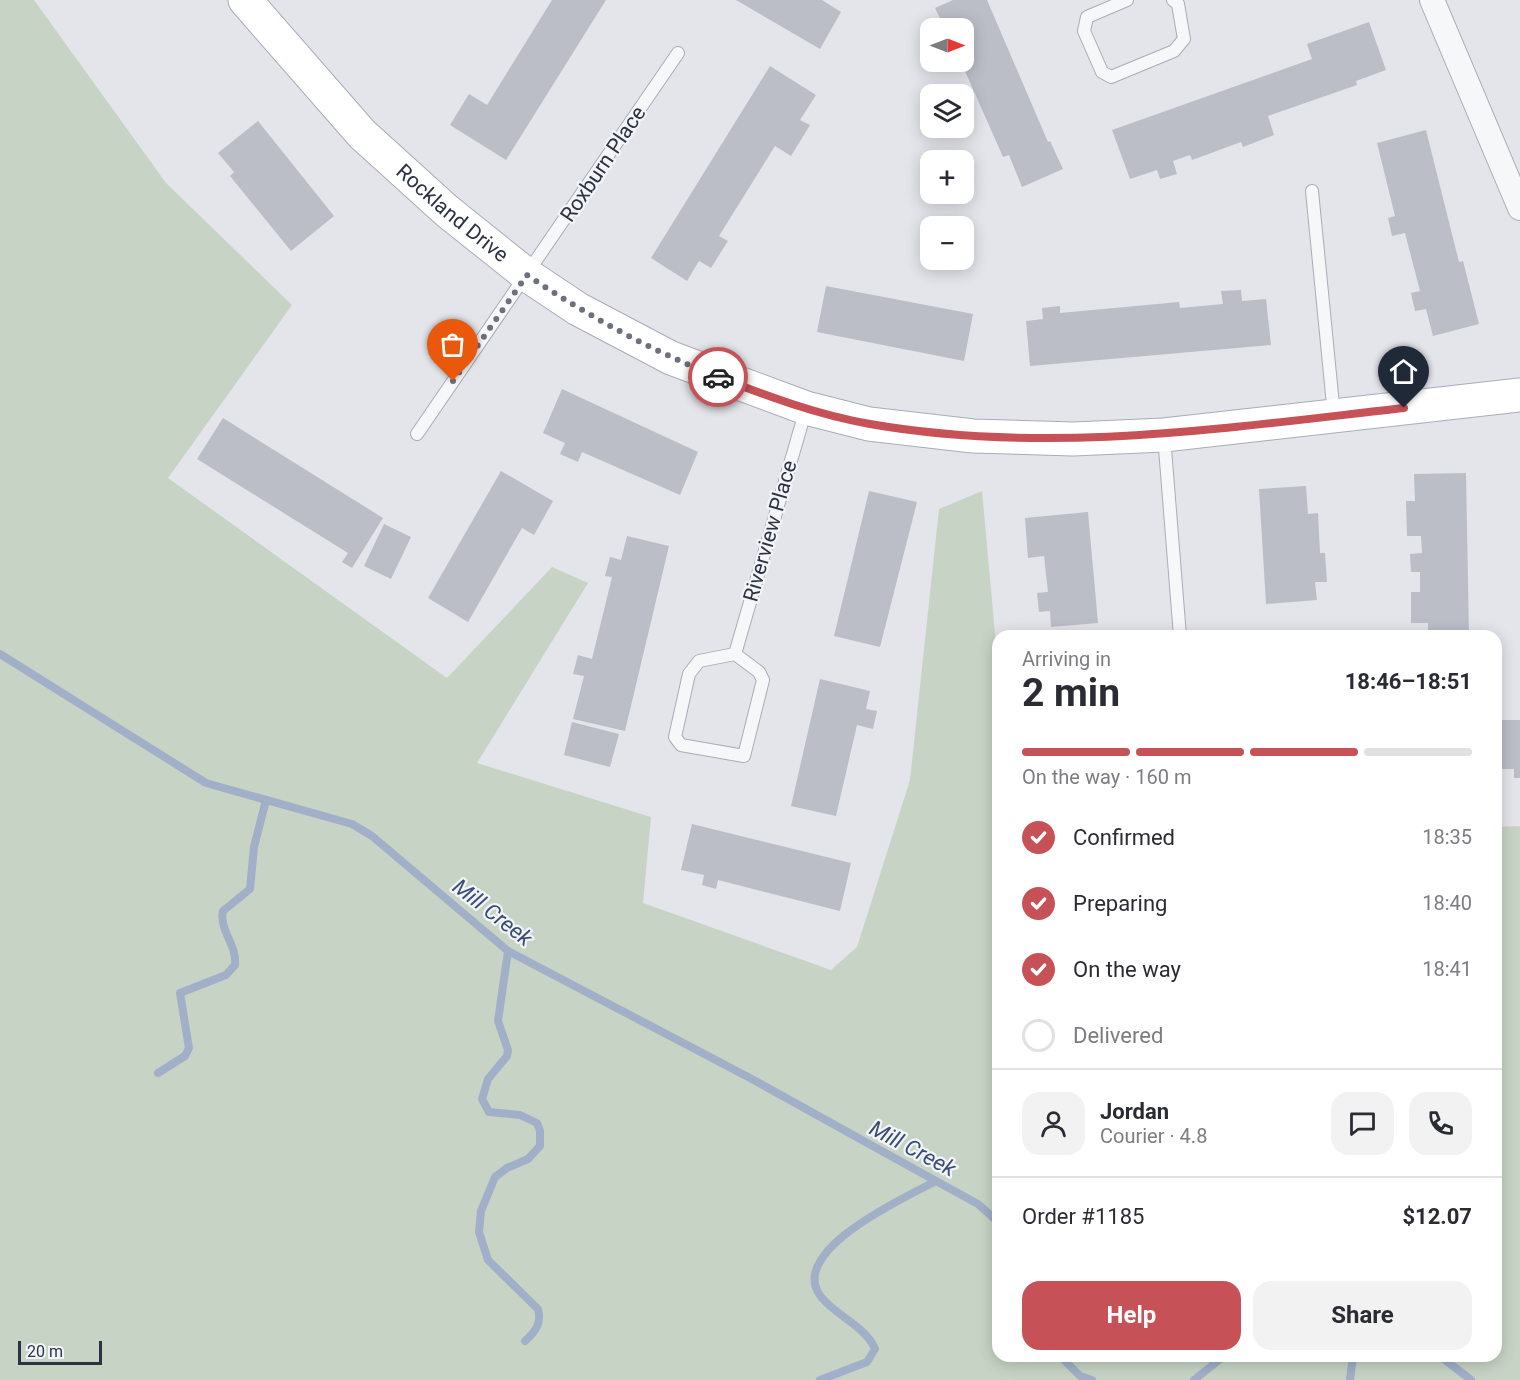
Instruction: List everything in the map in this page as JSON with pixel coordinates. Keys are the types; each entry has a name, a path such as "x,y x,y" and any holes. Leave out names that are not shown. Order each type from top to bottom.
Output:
{"street":[{"name":"Rockland Drive","path":"245,0 362,134 447,211 527,275 578,309 671,358 806,408 869,424 973,436 1072,439 1164,435 1520,395"},
{"path":"1432,0 1520,208"}],"lane":[{"path":"1127,0 1087,17 1084,32 1102,72 1111,77 1174,51 1184,39 1179,1"},
{"name":"Roxburn Place","path":"417,434 678,54"},
{"path":"1312,191 1334,416"},
{"name":"Riverview Place","path":"735,654 806,408"},
{"path":"1164,435 1180,630"},
{"path":"735,654 759,672 763,680 744,756 681,745 675,737 689,674 699,661 735,654"}],"green space":[{"path":"0,0 34,0 166,183 292,305 168,478 447,678 552,567 588,583 477,763 651,817 643,903 831,970 857,947 910,780 939,509 982,491 995,630 992,630 992,1362 1502,1362 1502,827 1520,826 1520,1380 0,1380"}],"building":[{"path":"552,0 606,0 506,160 450,125 469,94 487,105"},
{"path":"736,0 822,0 841,12 820,49"},
{"path":"953,0 987,0 1048,142 1050,141 1063,169 1022,187 1009,155 1003,157 974,91 974,84 971,84 965,72 974,72 974,18 940,18 935,8"},
{"path":"1369,22 1386,70 1356,81 1357,85 1268,116 1274,135 1243,147 1241,142 1192,160 1190,155 1173,161 1177,174 1160,179 1157,170 1130,179 1112,130 1312,59 1307,44"},
{"path":"770,66 816,95 800,120 810,125 791,156 775,146 719,236 728,241 711,268 699,261 687,281 651,258"},
{"path":"258,121 334,216 291,251 230,176 234,172 218,153"},
{"path":"1426,130 1459,262 1463,261 1479,324 1433,336 1426,309 1415,311 1411,293 1420,291 1405,233 1392,236 1388,218 1395,216 1377,143"},
{"path":"826,286 973,314 964,361 817,332"},
{"path":"1241,290 1242,301 1266,299 1271,345 1030,366 1026,321 1043,319 1042,308 1060,306 1060,313 1179,302 1180,308 1223,304 1221,291"},
{"path":"562,389 698,452 680,495 582,452 578,462 560,454 565,443 543,433"},
{"path":"223,418 383,518 352,568 342,562 348,553 197,459"},
{"path":"501,471 553,501 534,535 522,528 468,622 428,598"},
{"path":"1466,473 1469,630 1428,630 1428,623 1411,623 1411,592 1420,592 1420,572 1411,572 1410,554 1422,553 1421,536 1407,536 1406,501 1415,501 1414,474"},
{"path":"1306,486 1308,514 1318,513 1320,553 1325,553 1327,582 1315,582 1317,600 1266,604 1259,489"},
{"path":"869,491 917,502 880,647 834,636"},
{"path":"1088,512 1098,623 1051,627 1050,611 1039,612 1037,593 1048,592 1044,556 1028,558 1025,518"},
{"path":"384,524 411,537 391,579 364,566"},
{"path":"627,536 669,546 625,731 573,719 584,676 573,674 578,655 592,659 612,577 605,576 610,557 621,560"},
{"path":"820,679 870,691 866,709 877,711 873,729 857,725 836,816 791,806"},
{"path":"1502,720 1520,720 1520,778 1514,778 1514,769 1502,769"},
{"path":"572,722 619,734 610,767 564,755"},
{"path":"692,824 851,863 840,911 718,880 716,889 702,885 704,875 681,870"}],"waterway":[{"name":"Mill Creek","path":"0,654 206,783 352,824 372,836 508,951 750,1078 978,1204 992,1217"},
{"path":"158,1073 185,1056 189,1048 180,993 226,975 235,965 235,957 223,925 223,911 250,889 254,847 266,800"},
{"path":"508,951 498,1021 508,1050 507,1056 488,1079 482,1099 489,1112 520,1115 537,1123 540,1131 540,1146 528,1159 507,1168 495,1177 481,1211 479,1232 488,1260 538,1309 537,1327 525,1341"},
{"path":"820,1380 867,1362 875,1349 865,1334 822,1298 815,1280 819,1262 834,1245 877,1212 936,1181"},
{"name":"Mill Creek","path":"1066,1362 1080,1376 1092,1380"},
{"name":"Mill Creek","path":"1194,1380 1216,1362"},
{"path":"1350,1380 1352,1362"},
{"name":"Mill Creek","path":"1448,1362 1471,1380"}],"way so far":[{"path":"453,381 527,275 578,309 624,335 671,358 718,377"}],"route":[{"path":"718,377 806,408 869,424 1007,438 1072,439 1164,435 1404,408"}]}
